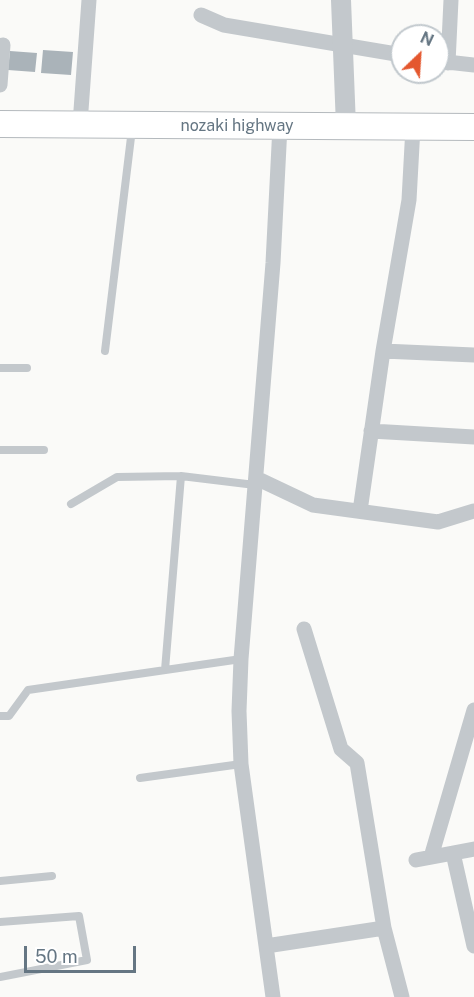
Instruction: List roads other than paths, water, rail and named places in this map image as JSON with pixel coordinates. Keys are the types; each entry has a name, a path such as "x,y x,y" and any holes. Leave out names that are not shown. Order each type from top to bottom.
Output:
{"highway":[{"name":"nozaki highway","path":"0,124 474,127"}],"street":[{"path":"80,124 90,0"},
{"path":"341,0 346,126"},
{"path":"448,24 451,0"},
{"path":"201,15 224,25 390,53"},
{"path":"0,85 3,45"},
{"path":"450,63 474,66"},
{"path":"273,997 241,764 239,711 240,659 273,263 280,126"},
{"path":"360,511 383,351 409,200 413,127"},
{"path":"383,351 474,355"},
{"path":"371,431 474,437"},
{"path":"256,482 313,505 438,522 474,511"},
{"path":"304,629 340,750 357,763 384,928 402,997"},
{"path":"474,710 424,859 474,849"},
{"path":"453,853 474,946"},
{"path":"266,946 384,928"}],"lane":[{"path":"105,351 132,125"},
{"path":"0,368 27,368"},
{"path":"0,450 44,450"},
{"path":"165,670 181,476"},
{"path":"71,504 117,477 181,476 256,482"},
{"path":"0,716 9,716 28,690 240,659"},
{"path":"140,778 241,764"},
{"path":"0,881 52,876"},
{"path":"0,922 80,916 87,960 0,977"}]}
